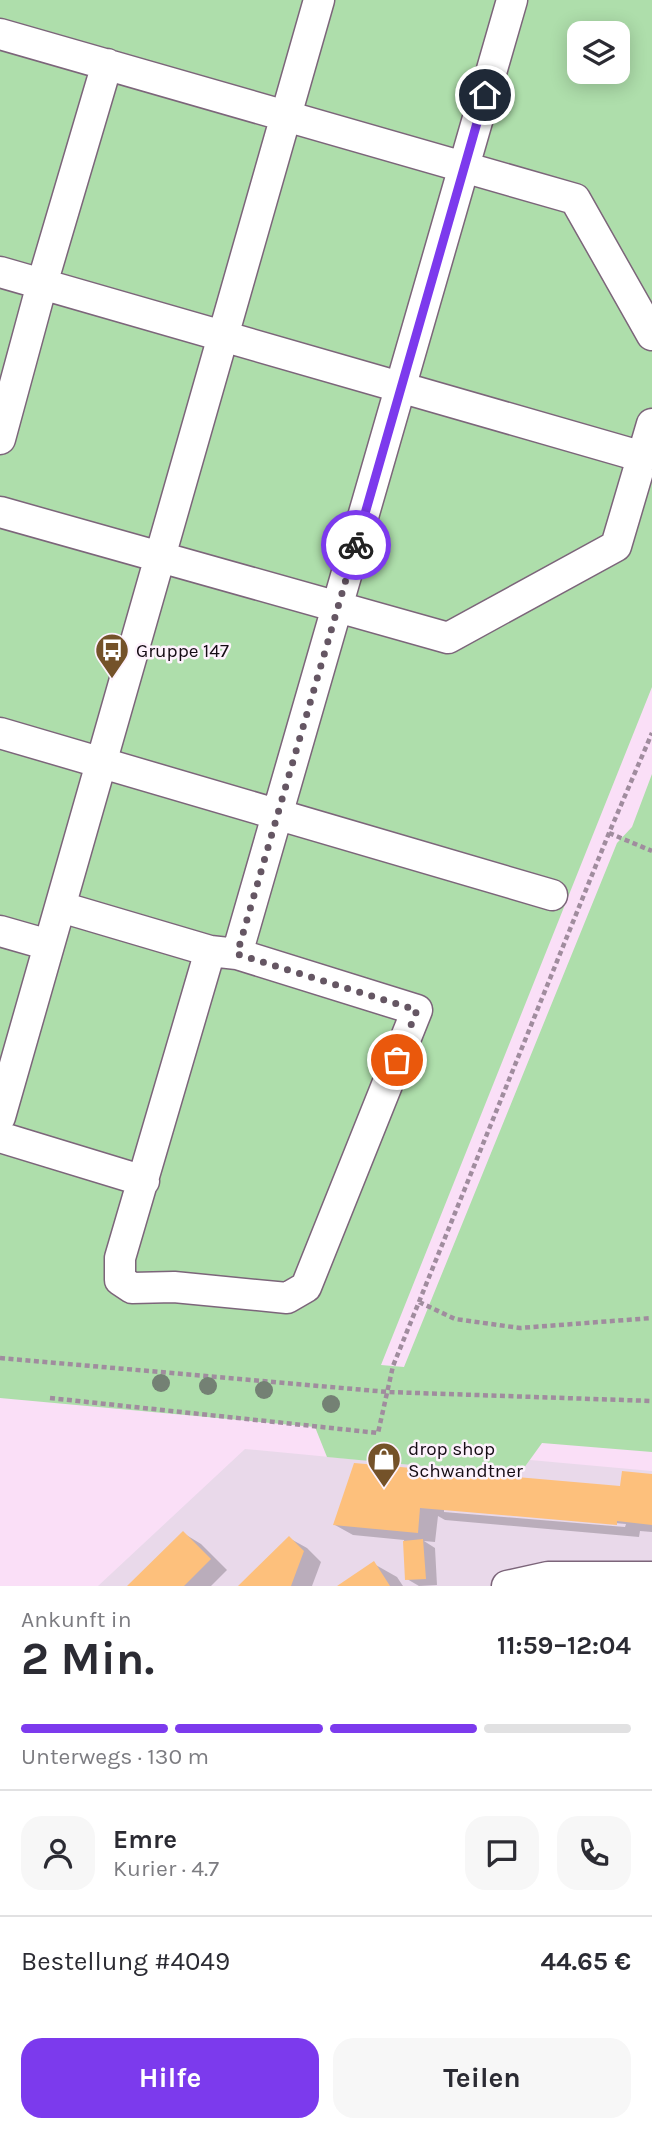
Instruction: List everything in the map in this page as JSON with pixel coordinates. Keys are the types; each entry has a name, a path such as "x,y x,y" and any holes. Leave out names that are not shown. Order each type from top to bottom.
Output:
{"street":[{"path":"0,1117 319,0"},
{"path":"61,907 224,952 417,1010 306,1287 287,1298 174,1287 132,1288 120,1280 120,1258 224,952 279,814 513,0"},
{"path":"0,34 575,199 652,335"},
{"path":"0,439 42,284 107,64"},
{"path":"0,272 643,457"},
{"path":"0,512 448,638 616,545 652,424"},
{"path":"0,733 103,761 552,895"},
{"path":"0,931 50,945"},
{"path":"0,1134 3,1138 144,1181"},
{"path":"507,1586 548,1577 652,1577"}],"path":[{"path":"50,1398 378,1433 393,1366 652,733"},
{"path":"609,833 652,851"},
{"path":"419,1302 455,1319 520,1328 652,1318"},
{"path":"0,1358 388,1392 652,1401"}],"shaded area":[{"path":"245,1449 519,1475 530,1460 652,1471 652,1586 98,1586"}],"green space":[{"path":"0,0 652,0 652,687 381,1365 404,1367 617,843 632,827 652,774 652,1452 542,1443 519,1475 327,1457 315,1427 0,1398"}],"building":[{"path":"354,1463 620,1486 622,1471 652,1474 652,1525 617,1521 617,1525 420,1508 418,1533 333,1525"},
{"path":"183,1531 211,1559 184,1586 127,1586"},
{"path":"289,1536 304,1551 291,1586 238,1586"},
{"path":"423,1539 426,1579 405,1580 403,1541"},
{"path":"374,1561 390,1586 337,1586"}],"way so far":[{"path":"356,545 237,954 417,1010 397,1060"}],"place":[{"name":"Gruppe 147","path":"112,680"},
{"name":"drop shop Schwandtner","path":"384,1489"}],"route":[{"path":"356,545 485,95"}]}
